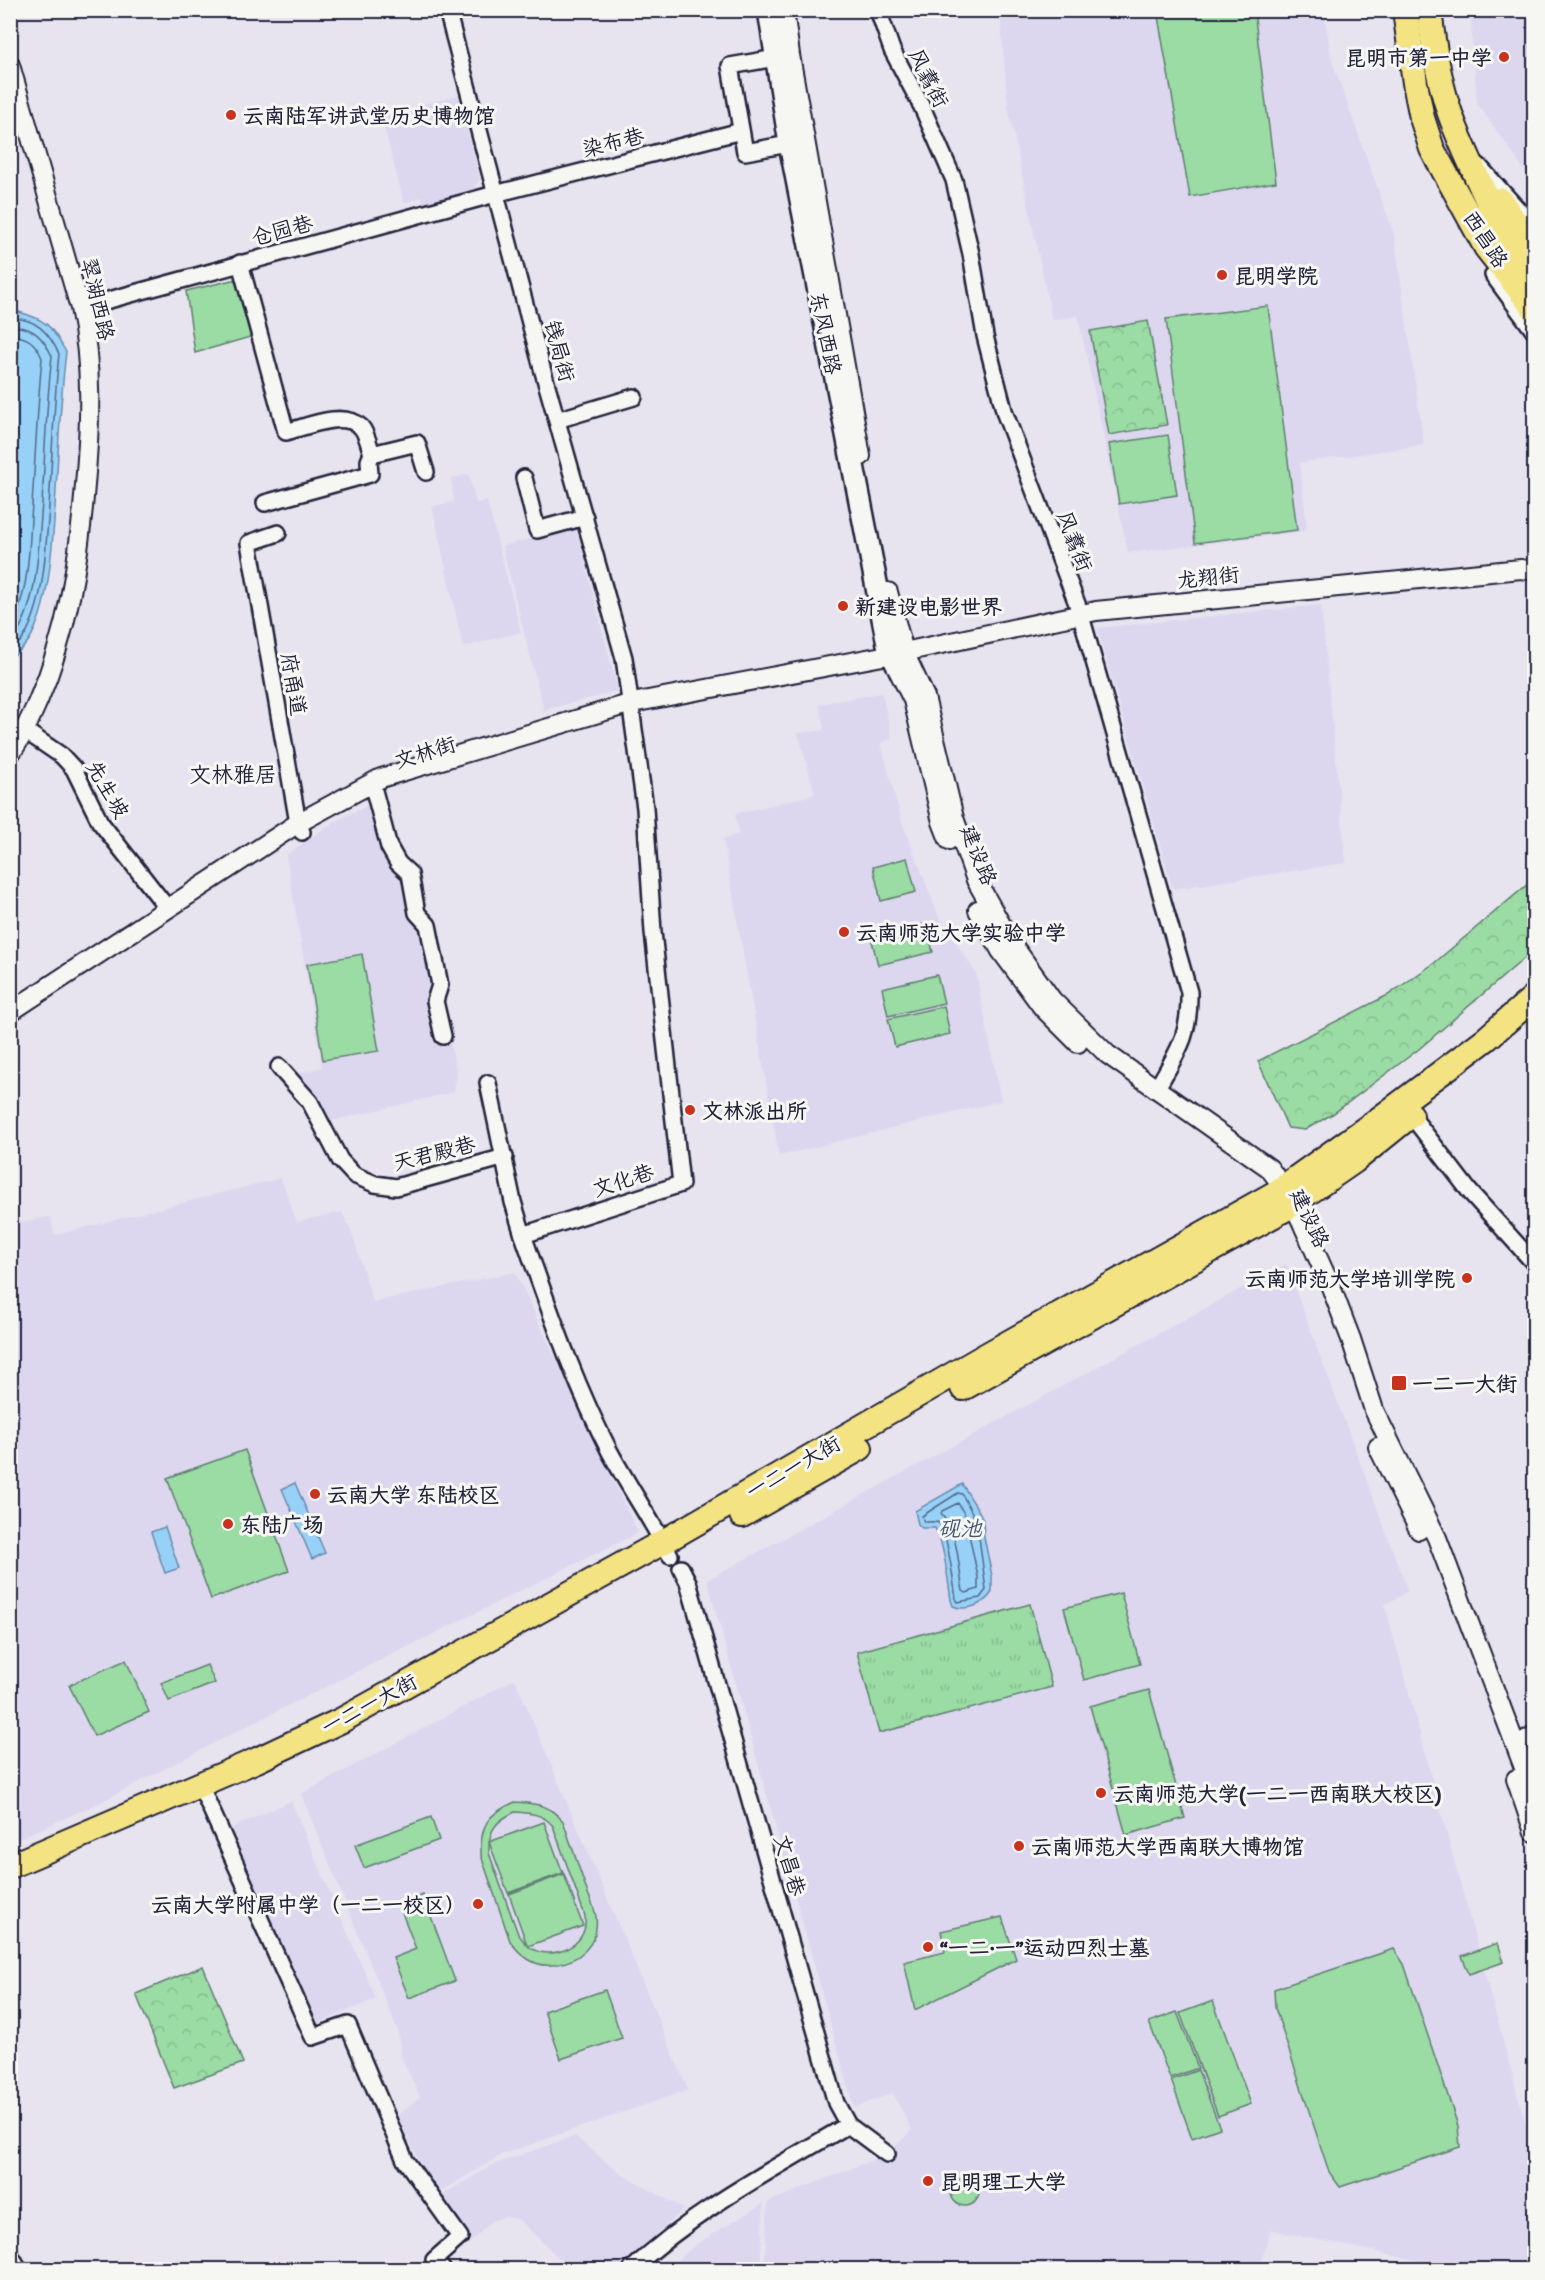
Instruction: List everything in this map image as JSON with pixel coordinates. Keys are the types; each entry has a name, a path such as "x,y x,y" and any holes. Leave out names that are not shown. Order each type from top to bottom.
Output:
{"main road":[{"name":"东风西路","path":"769,10 783,57 797,142 899,657"},
{"name":"西昌路","path":"1405,10 1422,118 1432,149 1486,247 1534,308"},
{"name":"西昌路","path":"1429,10 1434,48 1455,127 1504,237"},
{"name":"西昌路","path":"1469,156 1534,250"},
{"name":"西昌路","path":"1442,167 1504,237 1534,278"},
{"name":"一二一大街","path":"1284,1198 1387,1114 1486,1039 1534,998"},
{"name":"一二一大街","path":"10,1881 115,1838 347,1732 775,1497 1284,1198 1354,1161 1534,1015"},
{"name":"一二一大街","path":"10,1866 257,1760 342,1720 671,1555"},
{"path":"10,2260 16,2270"}],"street":[{"name":"钱局街","path":"447,10 495,194 624,658 633,708"},
{"name":"东风西路","path":"783,57 784,10"},
{"name":"风翥街","path":"878,10 892,50 922,107 954,180 971,254 985,336 1005,414 1080,615 1189,992 1189,1015 1185,1038 1156,1090"},
{"path":"783,57 730,66 745,152 797,142"},
{"name":"翠湖西路","path":"10,65 80,308 89,355 90,389 87,462 79,550 62,635 49,674 24,730 10,754"},
{"name":"染布巷","path":"495,194 741,131"},
{"path":"1469,156 1534,227"},
{"path":"1442,167 1477,252 1534,331"},
{"name":"仓园巷","path":"80,308 495,194"},
{"path":"240,263 286,432 337,420 350,421 361,428 368,439 372,454 369,461 370,474 265,503"},
{"path":"557,420 634,397"},
{"path":"372,454 417,443 426,472"},
{"path":"524,478 537,530 585,517"},
{"name":"府甬道","path":"278,533 249,543 300,827"},
{"name":"龙翔街","path":"899,657 1096,611 1521,569 1534,571"},
{"name":"龙翔街","path":"1080,615 1096,617 1488,582 1534,580"},
{"name":"文林街","path":"10,1012 168,909 300,827 373,788 385,776 633,708 899,657"},
{"name":"建设路","path":"899,657 926,697 954,818 976,880 1012,944 1052,1000 1107,1054 1269,1168 1339,1308 1374,1410 1437,1538 1517,1743 1534,1794"},
{"name":"建设路","path":"899,657 913,700 942,822 964,885 1001,951 1043,1008 1099,1064 1261,1178 1284,1198 1332,1320 1362,1415 1425,1543 1504,1744 1534,1832"},
{"name":"文化巷","path":"523,1235 681,1184 653,932 645,808 633,708"},
{"name":"先生坡","path":"24,730 62,756 74,769 100,822 168,909"},
{"path":"373,788 389,847 398,863 410,874 417,913 428,925 440,985 435,1001 443,1036"},
{"name":"文林街","path":"10,1020 34,1007 300,827"},
{"name":"天君殿巷","path":"279,1066 310,1102 340,1160 354,1175 375,1184 396,1186 505,1157 513,1202 523,1235"},
{"path":"488,1083 505,1157"},
{"path":"1411,1115 1470,1192 1534,1263"},
{"path":"523,1235 567,1358 581,1390 610,1452 671,1555"},
{"name":"文昌巷","path":"671,1555 688,1582 836,2103 848,2125 888,2154"},
{"path":"1517,1743 1534,1734"},
{"path":"205,1796 313,2037 348,2025 405,2160 460,2237 434,2260 443,2270"},
{"path":"631,2270 718,2201 848,2125"}],"shaded area":[{"name":"昆明学院","path":"1000,11 1324,11 1332,61 1394,234 1424,445 1300,463 1307,531 1128,553 1078,316 1052,320 1008,107"},
{"name":"昆明市第一中学","path":"1470,11 1534,11 1534,184 1477,103"},
{"path":"458,95 480,179 470,194 424,205 422,197 404,203 381,116"},
{"path":"469,474 476,503 487,501 521,632 463,647 432,506 454,502 451,478"},
{"path":"576,528 618,691 544,710 502,546"},
{"path":"1321,605 1346,863 1173,889 1097,628"},
{"name":"云南师范大学实验中学","path":"882,693 892,739 881,743 901,819 939,917 976,973 1001,1101 779,1156 723,839 739,834 735,814 815,794 798,733 824,730 819,704"},
{"path":"384,797 394,847 404,862 441,1000 457,1074 454,1092 327,1122 294,1075 322,1067 286,855 333,822"},
{"name":"云南大学 东陆校区","path":"281,1178 297,1222 342,1212 351,1230 373,1302 515,1272 638,1533 251,1724 99,1803 11,1842 11,1224 50,1217 55,1235"},
{"name":"云南师范大学(一二一西南联大校区)","path":"1286,1264 1408,1591 1385,1605 1534,2155 1534,2269 1458,2269 1271,2230 1259,2269 764,2269 768,2202 887,2154 912,2130 893,2093 854,2108 707,1580"},
{"name":"云南大学附属中学（一二一校区）","path":"515,1679 688,2090 503,2154 436,2194 397,2116 420,2097 401,2056 398,2031 301,1794"},
{"path":"291,1801 376,1999 318,2023 229,1829"},
{"path":"575,2136 617,2171 684,2209 618,2269 571,2270 518,2219 504,2217 492,2221 471,2242 438,2197 495,2164"},
{"path":"764,2203 760,2269 666,2269 701,2241"}],"green space":[{"path":"1157,11 1254,11 1276,182 1190,197"},
{"path":"241,278 257,335 195,353 186,291"},
{"path":"1268,306 1297,530 1195,543 1166,319"},
{"path":"1148,321 1167,425 1109,435 1090,331"},
{"path":"1168,435 1177,495 1119,504 1109,444"},
{"path":"907,858 916,892 881,901 873,867"},
{"path":"1534,879 1534,950 1419,1049 1334,1113 1305,1130 1288,1128 1258,1061 1388,995 1433,964"},
{"path":"926,924 933,952 878,965 871,937"},
{"path":"362,954 379,1051 323,1060 307,964"},
{"path":"937,975 944,1003 888,1016 882,988"},
{"path":"944,1006 950,1034 895,1047 888,1019"},
{"name":"东陆广场","path":"245,1450 289,1571 211,1599 167,1478"},
{"path":"1121,1593 1140,1664 1084,1680 1064,1608"},
{"path":"1030,1604 1052,1687 879,1733 857,1652"},
{"path":"126,1660 149,1712 94,1736 69,1685"},
{"path":"207,1665 215,1683 169,1701 161,1683"},
{"path":"1149,1690 1185,1818 1126,1835 1090,1706"},
{"path":"515,1802 536,1804 547,1808 563,1821 594,1907 596,1927 590,1944 578,1956 561,1964 545,1965 533,1962 518,1951 510,1941 481,1855 482,1835 488,1821 498,1811","holes":["515,1812 541,1817 553,1826 585,1916 585,1927 580,1938 575,1944 560,1952 543,1952 528,1946 583,1926 564,1874 509,1894 527,1945 518,1934 489,1853 494,1828 502,1819"]},
{"path":"431,1817 439,1840 364,1868 355,1845"},
{"path":"544,1822 563,1873 508,1893 489,1842"},
{"path":"423,1895 455,1981 409,1998 393,1958 416,1949 399,1905"},
{"path":"1002,1917 1016,1959 915,2010 904,1962 945,1952 941,1931"},
{"path":"1498,1943 1504,1962 1469,1974 1462,1956"},
{"path":"1394,1949 1404,1964 1458,2126 1460,2147 1340,2187 1329,2172 1275,2008 1274,1989"},
{"path":"203,1966 243,2063 174,2088 136,1994"},
{"path":"605,1990 622,2038 561,2059 544,2011"},
{"path":"1213,2001 1251,2104 1218,2116 1180,2013"},
{"path":"1177,2012 1198,2068 1170,2078 1149,2022"},
{"path":"1198,2070 1220,2128 1192,2138 1171,2080"},
{"path":"965,2178 975,2182 979,2192 975,2202 965,2206 955,2202 951,2192 955,2182"}],"water":[{"path":"16,311 35,317 47,324 66,352 47,588 32,636 23,648 11,657 10,314"},
{"path":"295,1483 325,1553 312,1559 282,1489"},
{"name":"砚池","path":"962,1484 983,1521 992,1576 992,1592 975,1606 958,1608 953,1606 951,1600 938,1534 935,1528 922,1528 918,1524 915,1511"},
{"path":"165,1527 179,1568 165,1573 151,1532"}],"place":[{"name":"昆明市第一中学","path":"1504,57"},
{"name":"云南陆军讲武堂历史博物馆","path":"231,115"},
{"name":"昆明学院","path":"1222,275"},
{"name":"新建设电影世界","path":"843,606"},
{"name":"云南师范大学实验中学","path":"844,932"},
{"name":"文林派出所","path":"690,1110"},
{"name":"云南师范大学培训学院","path":"1467,1278"},
{"name":"一二一大街","path":"1399,1383"},
{"name":"云南大学 东陆校区","path":"315,1494"},
{"name":"东陆广场","path":"228,1524"},
{"name":"云南师范大学(一二一西南联大校区)","path":"1101,1793"},
{"name":"云南师范大学西南联大博物馆","path":"1019,1846"},
{"name":"云南大学附属中学（一二一校区）","path":"478,1904"},
{"name":"“一二·一”运动四烈士墓","path":"928,1947"},
{"name":"昆明理工大学","path":"928,2181"}],"district":[{"name":"文林雅居","path":"233,774"}]}
